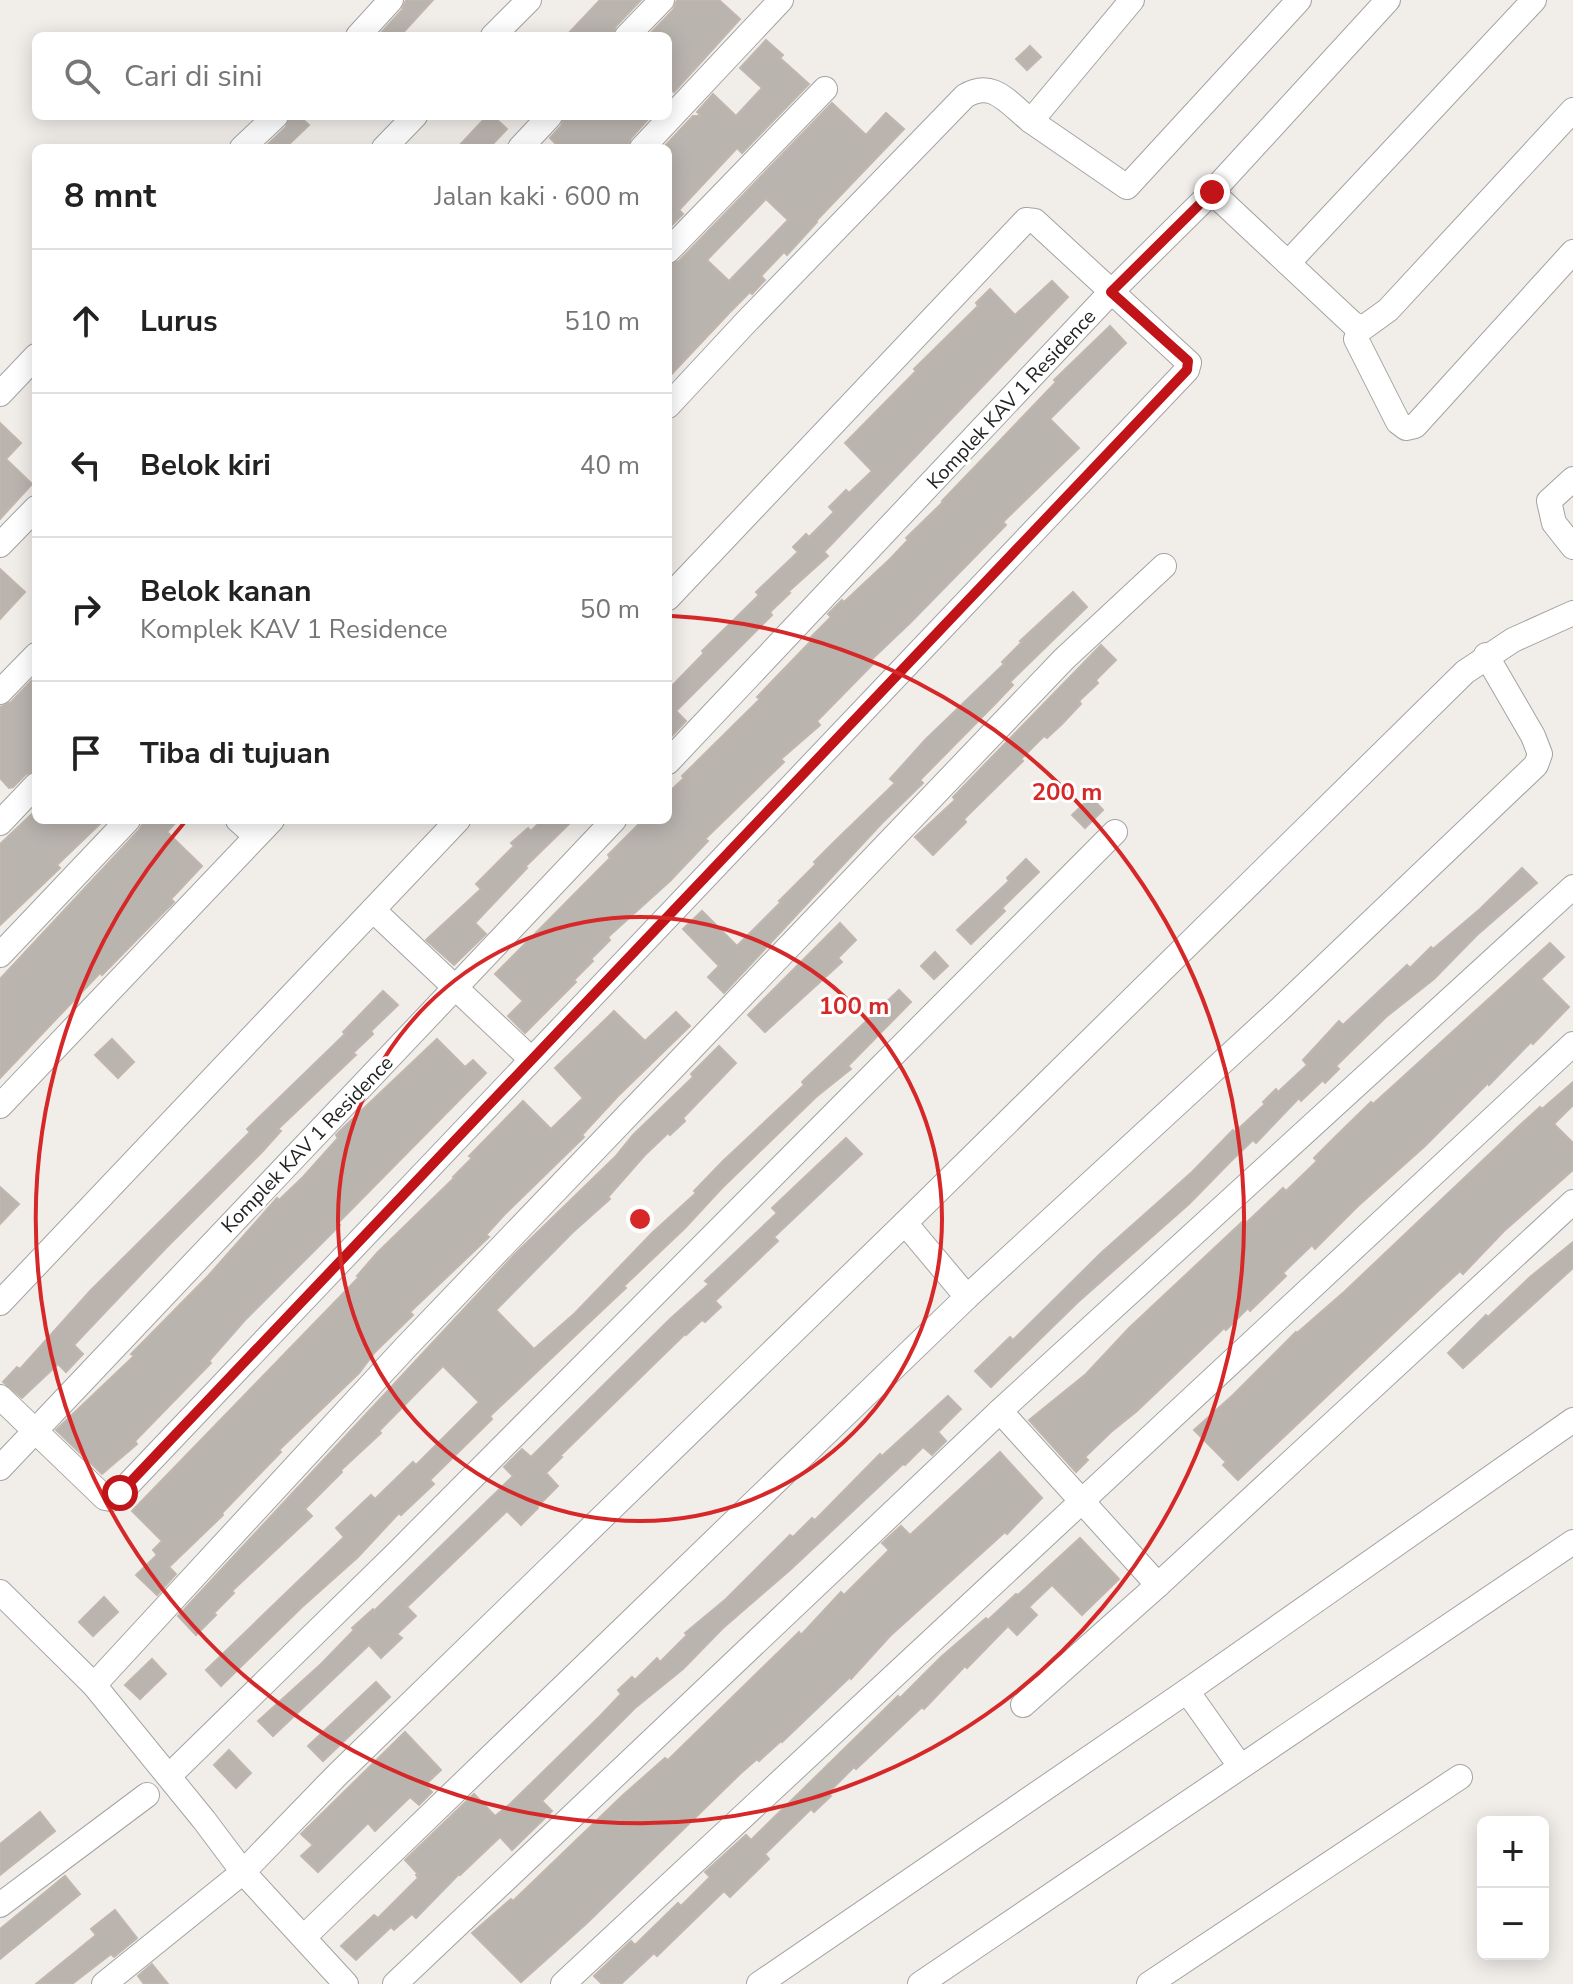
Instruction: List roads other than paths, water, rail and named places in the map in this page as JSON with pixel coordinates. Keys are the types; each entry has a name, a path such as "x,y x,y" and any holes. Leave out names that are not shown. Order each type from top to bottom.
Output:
{"street":[{"path":"362,32 391,0"},
{"path":"497,32 529,0"},
{"path":"631,32 662,0"},
{"path":"672,116 781,0"},
{"path":"1031,121 1132,0"},
{"path":"672,402 965,96 977,89 991,89 1031,121 1127,187 1299,0"},
{"name":"Komplek KAV 1 Residence","path":"672,758 1111,292 1212,192 1388,0"},
{"path":"1288,263 1534,0"},
{"path":"672,247 825,89"},
{"path":"1360,328 1369,326 1388,310 1573,110"},
{"path":"246,144 272,120"},
{"path":"388,144 411,120"},
{"path":"524,144 546,120"},
{"path":"646,144 668,120"},
{"path":"1212,192 1360,328"},
{"path":"0,1397 105,1498 114,1497 1187,370 1188,361 1035,221 1026,220 672,594"},
{"path":"1360,328 1356,339 1398,422 1406,428 1415,426 1573,252"},
{"path":"0,394 32,360"},
{"path":"1573,479 1552,496 1549,507 1554,523 1573,547"},
{"path":"0,545 32,512"},
{"path":"94,1685 404,1349 1064,659 1164,566"},
{"path":"104,1984 243,1872 359,1753 905,1223 1431,705 1486,655 1573,613"},
{"path":"304,1937 967,1297 1280,1009 1539,761 1540,754 1533,736 1486,655"},
{"path":"0,692 32,659"},
{"path":"0,823 32,789"},
{"path":"0,955 124,824"},
{"path":"0,1303 454,824"},
{"name":"Komplek KAV 1 Residence","path":"0,1468 610,824"},
{"path":"0,1106 255,825"},
{"path":"169,1776 396,1554 1115,832"},
{"path":"395,1984 1000,1411 1573,887"},
{"path":"373,910 531,1059"},
{"path":"563,1984 1573,1044"},
{"path":"1023,1705 1158,1585 1573,1202"},
{"path":"905,1223 967,1297"},
{"path":"1000,1411 1158,1585"},
{"path":"759,1984 1187,1691 1573,1420"},
{"path":"920,1984 1573,1542"},
{"path":"0,1592 94,1685 243,1872 346,1984"},
{"path":"1187,1691 1240,1766"},
{"path":"1149,1984 1460,1777"},
{"path":"0,1905 147,1795"}]}
